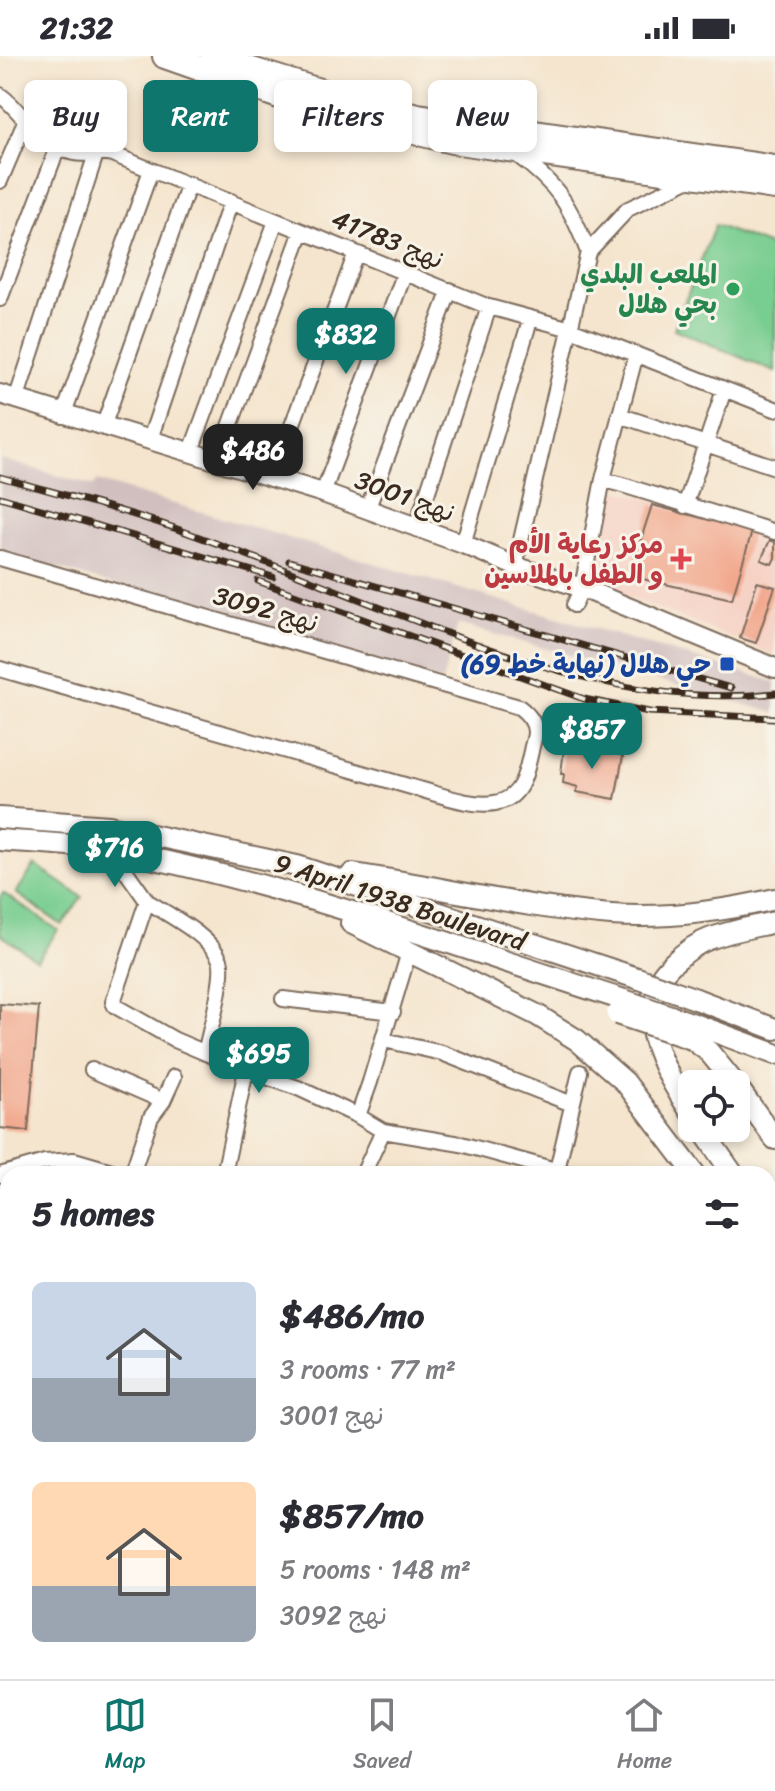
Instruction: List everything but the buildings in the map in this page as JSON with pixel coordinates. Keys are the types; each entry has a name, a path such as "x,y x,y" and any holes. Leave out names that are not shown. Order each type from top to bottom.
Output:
{"highway":[{"path":"165,56 310,107 428,135"},
{"path":"208,56 342,98 418,116 775,168"},
{"path":"532,152 775,187"}],"main road":[{"name":"9 April 1938 Boulevard","path":"0,818 109,826 297,866 640,979 775,1029"},
{"name":"9 April 1938 Boulevard","path":"0,840 111,850 201,869 290,893 452,946 693,1032 775,1054"},
{"path":"297,866 614,915 684,913 775,899"},
{"path":"290,893 537,1015 577,1040 625,1082 689,1166"},
{"path":"678,1091 662,1065 650,1016 653,989 664,972 693,946 730,932 775,922"},
{"path":"693,1032 724,1070"},
{"path":"750,1098 775,1123"},
{"path":"750,1103 775,1139"},
{"path":"711,1142 727,1166"}],"street":[{"path":"0,95 24,121"},
{"path":"0,181 24,124"},
{"path":"0,299 56,152"},
{"path":"8,397 97,152"},
{"name":"نهج 41783","path":"102,152 189,184 489,307 571,329 775,409"},
{"path":"513,152 539,171 563,197 588,252"},
{"path":"63,416 151,170"},
{"path":"515,566 588,252 628,209 700,174"},
{"path":"103,427 189,184"},
{"path":"150,439 231,201"},
{"path":"191,451 276,221"},
{"path":"218,459 302,231"},
{"path":"273,477 356,253"},
{"path":"323,493 405,272"},
{"path":"367,510 450,290"},
{"path":"416,527 489,307"},
{"path":"463,544 530,320"},
{"path":"578,596 603,479 636,354"},
{"path":"685,506 724,390"},
{"name":"نهج 3001","path":"8,397 323,493 463,544 578,596 775,668"},
{"path":"619,415 775,467"},
{"path":"603,479 775,532"},
{"name":"نهج 3092","path":"0,558 519,707 528,714 535,733 522,785 513,796 492,804 415,788 0,669"},
{"path":"111,850 147,901 201,937 220,959 221,976 205,1053"},
{"path":"147,901 113,1002 175,1040 298,1088 383,1131 461,1144 541,1166"},
{"path":"358,1116 393,1012 409,952"},
{"path":"283,999 393,1012"},
{"path":"384,1040 442,1053 572,1104"},
{"path":"92,1070 163,1101"},
{"path":"226,1166 246,1070"},
{"path":"564,1166 572,1104 580,1072"},
{"path":"135,1166 151,1117 163,1101 174,1077"},
{"path":"367,1166 383,1131"},
{"path":"31,1166 74,1160 95,1166"}],"shaded area":[{"path":"0,459 94,486 97,481 775,682 775,713 458,624 442,682 0,551"},
{"name":"مركز رعاية الأم و الطفل بالملاسين","path":"613,489 775,535 775,655 597,585"}],"green space":[{"name":"الملعب البلدي بحي هلال","path":"715,225 775,248 775,372 674,329"},
{"path":"35,865 82,897 62,925 16,893"},
{"path":"3,893 58,930 37,960 0,934 0,897"}],"railway":[{"path":"0,477 168,526 450,634 586,678 680,694 727,696 775,693"},
{"path":"0,497 273,577"},
{"path":"289,561 731,688"},
{"path":"258,581 584,699 649,712 775,718"}],"place":[{"name":"الملعب البلدي بحي هلال","path":"733,289"},
{"name":"مركز رعاية الأم و الطفل بالملاسين","path":"681,559"},
{"name":"حي هلال (نهاية خط 69)","path":"727,664"}]}
